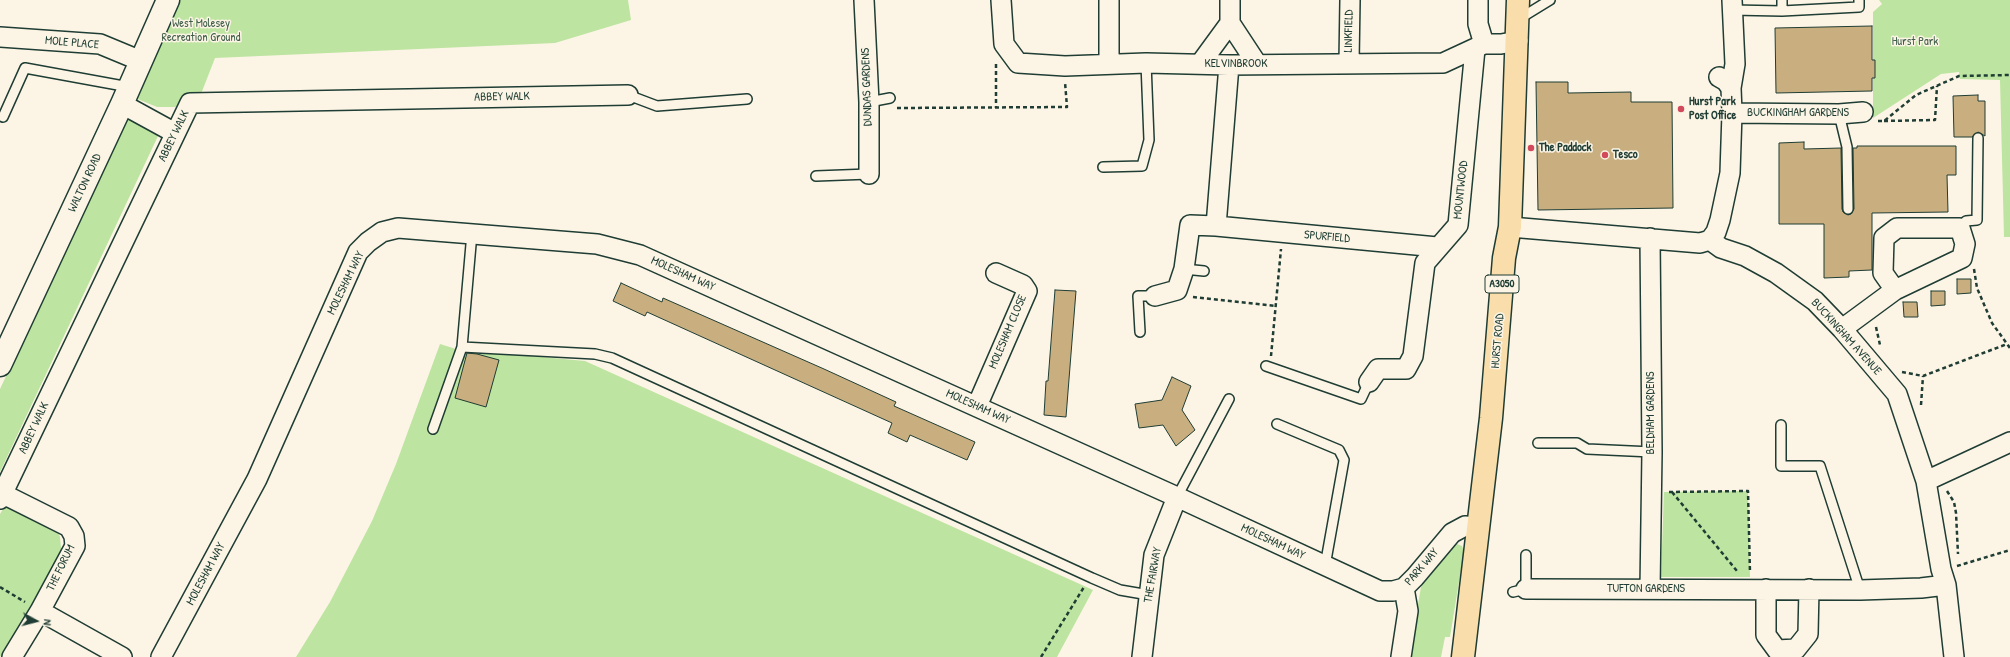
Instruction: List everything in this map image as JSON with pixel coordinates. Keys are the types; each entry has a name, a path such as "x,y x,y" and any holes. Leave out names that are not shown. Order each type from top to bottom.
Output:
{"main road":[{"name":"WALTON ROAD","path":"0,365 5,343 126,96 168,0"},
{"name":"HURST ROAD","path":"1462,657 1492,418 1504,258 1510,227 1518,9"}],"street":[{"name":"DUNDAS GARDENS","path":"864,0 869,174"},
{"path":"1001,0 1004,44"},
{"path":"1109,0 1109,64"},
{"path":"1230,0 1230,23 1257,64"},
{"name":"LINKFIELD","path":"1349,62 1350,0"},
{"path":"1478,0 1480,46"},
{"path":"1510,227 1700,243 1710,240 1716,232 1720,220 1730,173 1732,113 1720,80 1735,64 1732,5"},
{"path":"1200,64 1230,23"},
{"name":"MOLE PLACE","path":"0,37 100,44 141,61"},
{"name":"KELVINBROOK","path":"1004,44 1018,63 1065,66 1146,63 1229,65 1349,62 1443,63 1480,46 1518,41"},
{"name":"MOUNTWOOD","path":"1369,382 1378,369 1406,369 1414,356 1425,263 1437,247 1458,225 1480,46"},
{"path":"1216,226 1229,65"},
{"name":"ABBEY WALK","path":"2,496 190,103 628,95"},
{"path":"126,96 175,133"},
{"name":"BUCKINGHAM GARDENS","path":"1732,113 1839,114 1863,112"},
{"name":"SPURFIELD","path":"1178,290 1184,269 1190,225 1216,226 1437,247"},
{"name":"MOLESHAM WAY","path":"161,657 260,473 358,252 368,242 382,232 398,228 597,244 640,255 1380,590 1393,591 1404,588"},
{"path":"1842,329 1895,290 1962,258 1965,244 1960,228 1897,228 1884,238 1883,273 1895,290"},
{"name":"BELDHAM GARDENS","path":"1650,238 1652,452 1650,491 1650,589"},
{"name":"BUCKINGHAM AVENUE","path":"1710,240 1721,248 1745,256 1776,273 1815,300 1842,329 1896,394 1926,481 1944,577 1954,657"},
{"name":"MOLESHAM CLOSE","path":"976,406 1027,291 1023,285 996,273"},
{"path":"1155,296 1178,290"},
{"path":"1926,481 2010,442"},
{"name":"THE FORUM","path":"2,496 69,527 74,536 75,546 40,611 12,657"},
{"name":"THE FAIRWAY","path":"1142,657 1154,555 1177,497"},
{"name":"PARK WAY","path":"1401,657 1408,611 1404,588 1452,533 1465,526 1478,527"},
{"name":"TUFTON GARDENS","path":"1520,590 1860,590 1921,588 1944,577"},
{"path":"1759,589 1766,635 1777,650 1796,649 1808,634 1809,589"},
{"path":"40,611 122,657"}],"lane":[{"path":"1518,9 1541,7 1550,0"},
{"path":"1782,0 1782,11"},
{"path":"1732,5 1782,11 1859,7 1859,0"},
{"path":"1103,166 1142,166 1149,140 1146,63"},
{"path":"3,117 25,68 126,96"},
{"path":"628,95 657,106 747,99"},
{"path":"868,102 890,98"},
{"path":"1839,114 1847,147 1848,209"},
{"path":"1960,228 1966,221 1977,220 1978,138"},
{"path":"816,176 869,174"},
{"path":"433,429 462,347 472,233"},
{"path":"1184,269 1204,271"},
{"path":"1140,332 1138,296 1155,296"},
{"path":"462,347 595,354 612,358 1092,578 1120,590 1149,595"},
{"path":"1268,367 1360,399 1369,382"},
{"path":"1177,497 1229,399"},
{"path":"1277,424 1339,450 1344,460 1325,566"},
{"path":"1781,425 1781,466 1820,466 1860,590"},
{"path":"1538,443 1577,443 1587,448 1652,452"},
{"path":"1520,590 1526,555"}],"path":[{"path":"996,108 996,48 1004,44"},
{"path":"890,98 892,108 1067,107 1065,66"},
{"path":"1884,121 1916,95 1959,76 2010,75"},
{"path":"1863,112 1869,121 1935,120 1937,86"},
{"path":"1268,367 1276,306 1282,233"},
{"path":"1962,258 1972,251 1977,288 1992,324 2010,348"},
{"path":"1178,290 1183,296 1276,306"},
{"path":"1873,305 1881,347"},
{"path":"1900,372 1923,376 2007,344"},
{"path":"1650,491 1748,491 1759,589"},
{"path":"1672,492 1759,589"},
{"path":"1944,577 1958,565 2010,550"},
{"path":"1041,657 1080,592 1092,578"},
{"path":"0,586 40,611"}],"green space":[{"name":"West Molesey Recreation Ground","path":"180,0 628,0 631,20 555,43 215,58 201,94 184,94 176,107 157,107 135,98"},
{"name":"Hurst Park","path":"1879,0 2010,0 2010,237 2004,237 2000,80 1960,79 1959,72 1941,74 1873,118 1873,12 1882,4"},
{"path":"132,118 154,128 158,136 0,472 0,389 126,119"},
{"path":"440,344 456,349 585,361 1093,590 1057,657 296,657 330,602 372,521 396,464"},
{"path":"1748,491 1750,577 1661,577 1664,492"},
{"path":"11,505 56,528 60,537 62,559 0,657 0,514 3,509"},
{"path":"1457,544 1462,546 1464,551 1450,637 1445,637 1441,657 1409,657 1421,587 1424,581 1452,546"}],"building":[{"path":"1872,26 1872,60 1875,60 1875,78 1872,78 1872,91 1776,93 1775,28"},
{"name":"Tesco","path":"1536,82 1568,82 1568,93 1631,92 1631,102 1672,102 1673,208 1538,210"},
{"path":"1978,95 1978,101 1985,101 1985,136 1978,132 1972,137 1954,137 1953,96"},
{"path":"1804,142 1804,149 1841,148 1842,209 1843,212 1848,215 1851,214 1854,209 1853,148 1857,148 1857,146 1956,146 1956,175 1947,175 1948,212 1872,213 1872,270 1849,271 1849,277 1824,278 1824,224 1779,224 1779,143"},
{"path":"1957,279 1971,279 1971,293 1957,294"},
{"path":"621,283 662,302 663,298 824,369 896,402 894,406 975,442 967,460 910,435 907,442 888,433 892,423 647,312 645,316 613,301"},
{"path":"1055,290 1076,291 1066,417 1044,415"},
{"path":"1931,291 1945,291 1945,305 1931,306"},
{"path":"1903,302 1917,302 1918,317 1904,317"},
{"path":"467,353 499,360 486,407 455,398"},
{"path":"1172,377 1191,386 1182,410 1195,430 1176,446 1163,425 1139,428 1135,404 1162,400"}],"place":[{"name":"Hurst Park Post Office","path":"1681,109"},
{"name":"The Paddock","path":"1531,148"},
{"name":"Tesco","path":"1605,155"}]}
